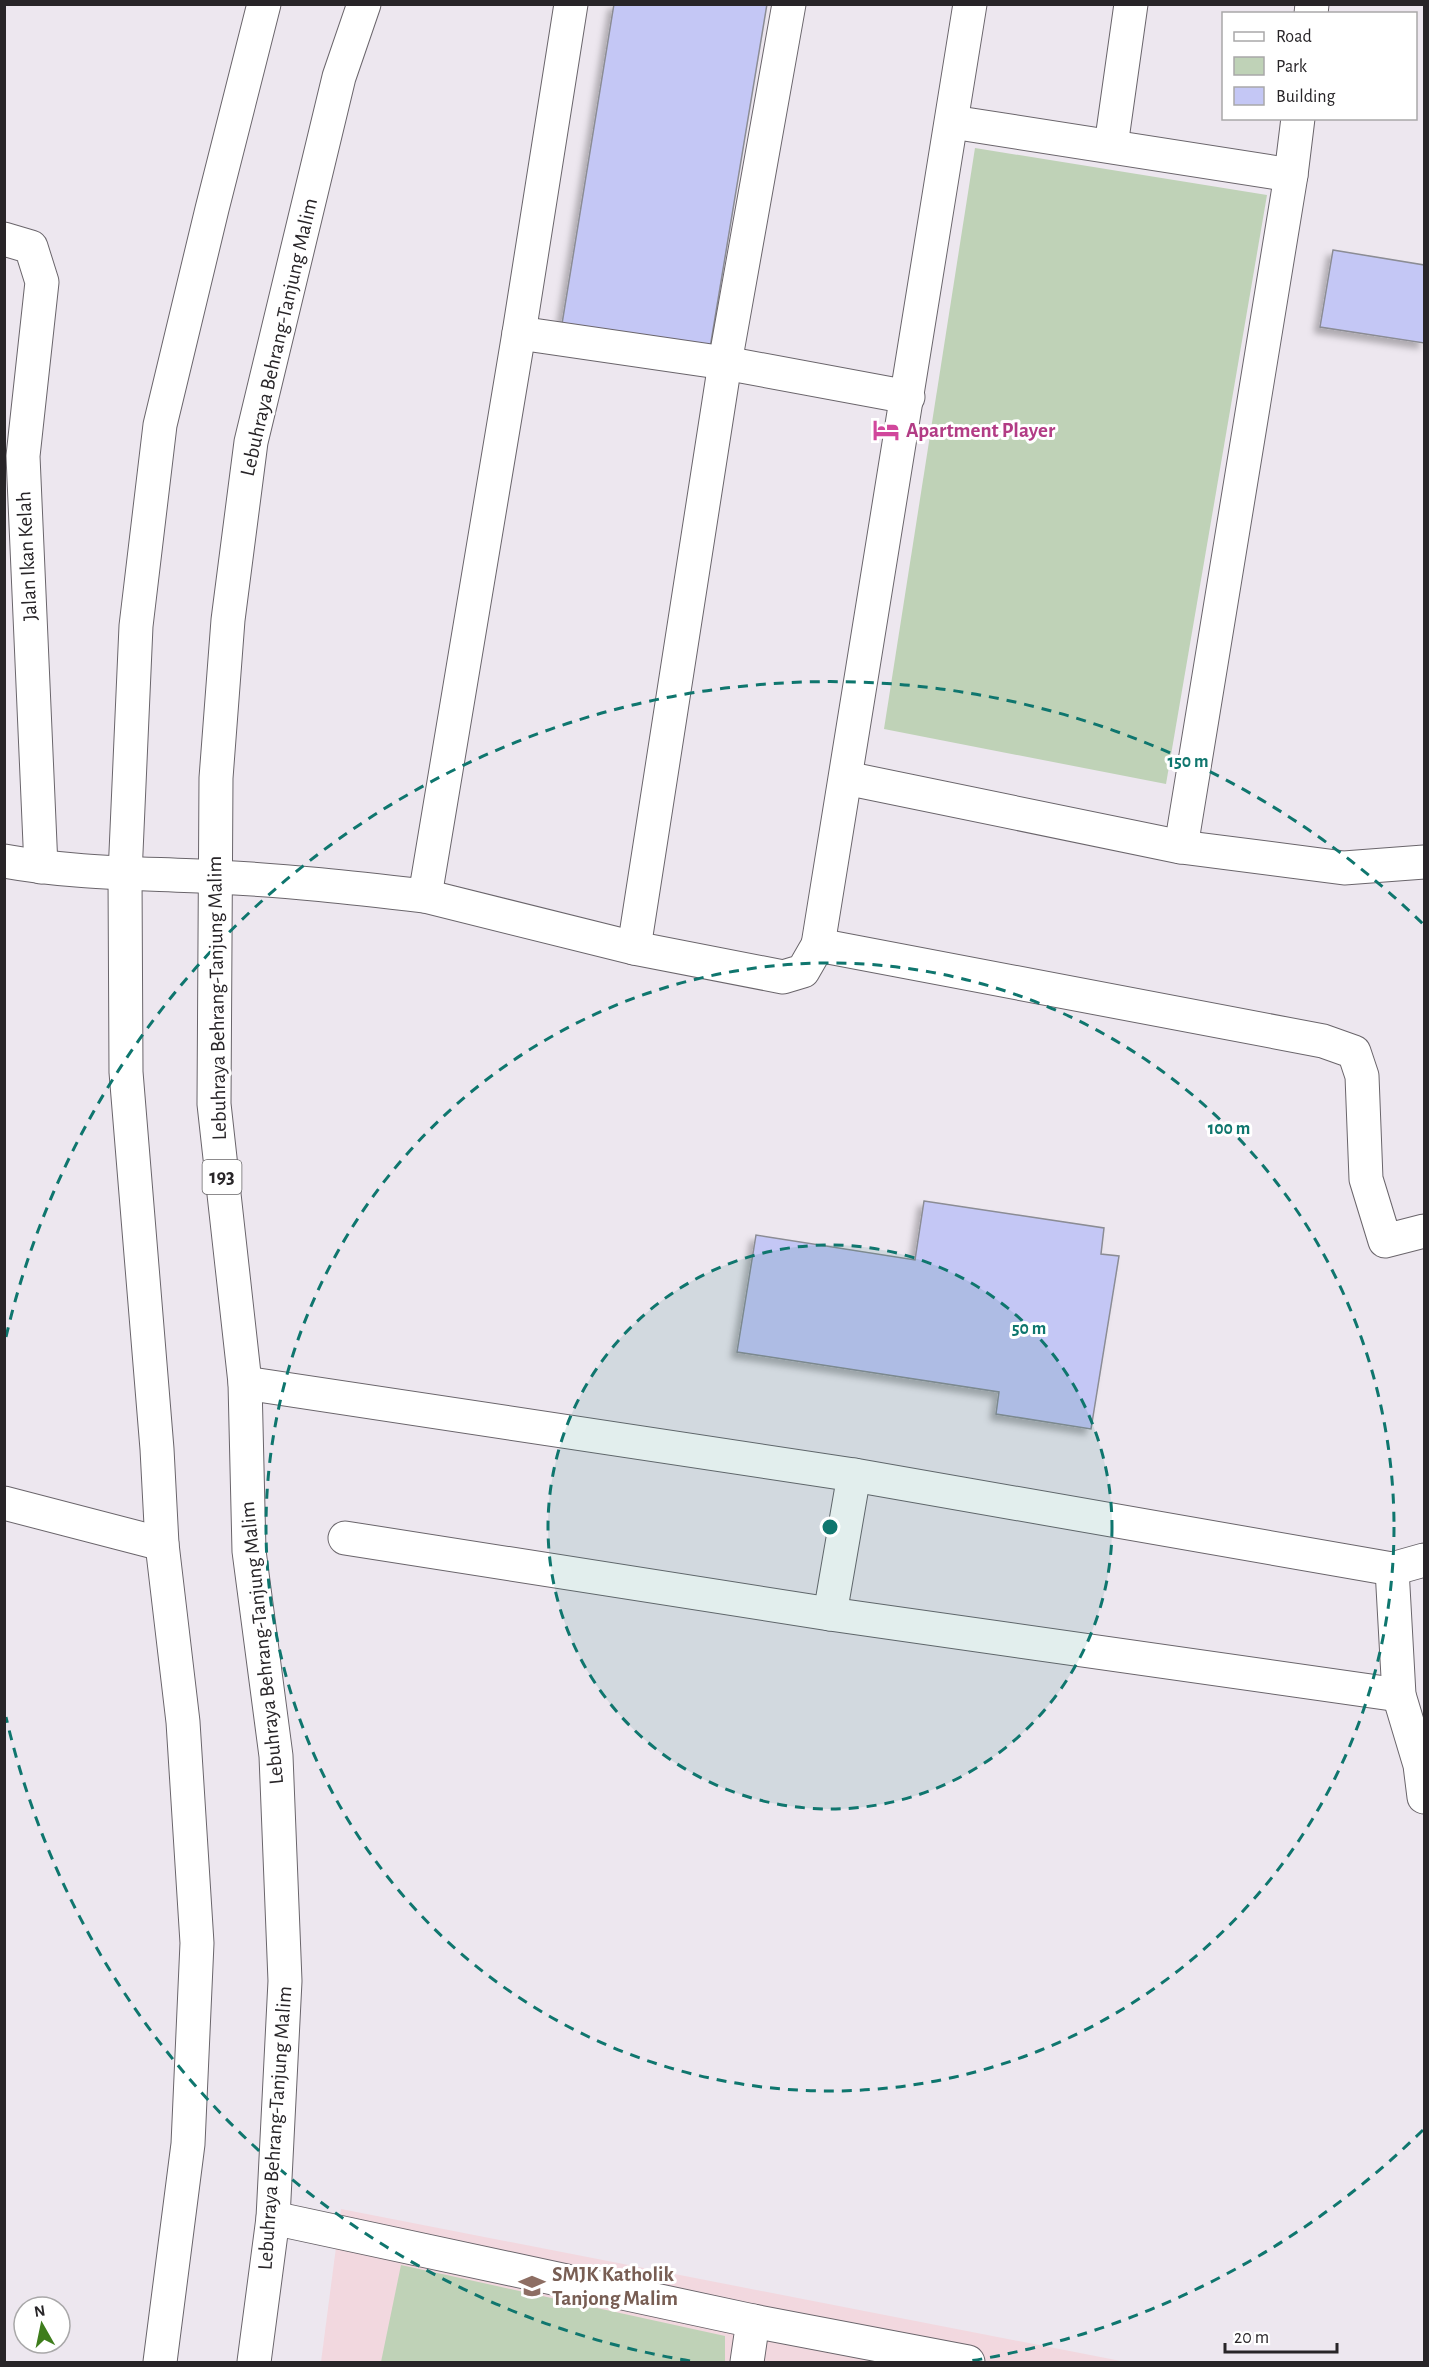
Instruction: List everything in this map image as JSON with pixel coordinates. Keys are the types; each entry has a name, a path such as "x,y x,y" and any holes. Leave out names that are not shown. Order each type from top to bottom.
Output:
{"street":[{"path":"160,2362 188,2144 198,1943 183,1722 162,1544 157,1449 126,1072 125,875 135,626 160,425 264,4"},
{"name":"Lebuhraya Behrang-Tanjung Malim","path":"254,2362 273,2218 285,1981 276,1756 249,1551 245,1383 214,1104 216,778 228,620 251,442 339,77 364,4"},
{"path":"425,896 519,333 571,4"},
{"path":"634,948 725,363 789,4"},
{"path":"4,861 125,875 313,883 425,896 634,948 783,977 803,971 818,945 970,4"},
{"path":"1110,146 1131,4"},
{"path":"1181,847 1292,175 1298,120"},
{"path":"952,122 1292,175"},
{"name":"Jalan Ikan Kelah","path":"18,243 42,282 23,456 41,867"},
{"path":"519,333 725,363 908,397"},
{"path":"846,778 1181,847 1344,868 1425,862"},
{"path":"818,945 1323,1041 1354,1052 1362,1076 1366,1179 1385,1241 1425,1231"},
{"path":"245,1383 854,1475 1392,1569 1425,1560"},
{"path":"830,1614 854,1475"},
{"path":"4,1503 162,1544"},
{"path":"345,1538 830,1614 1399,1695"},
{"path":"1392,1569 1399,1695 1420,1765 1425,1797"},
{"path":"273,2218 753,2321 968,2362"},
{"path":"747,2362 753,2321"}],"shaded area":[{"name":"SMJK Katholik Tanjong Malim","path":"341,2209 1126,2362 321,2362"}],"green space":[{"path":"975,148 1267,195 1166,784 884,729"},
{"path":"401,2265 725,2336 725,2362 381,2362"}],"building":[{"path":"614,4 767,4 710,348 562,324"},
{"path":"1333,250 1424,265 1424,343 1320,327"},
{"path":"924,1201 1104,1228 1101,1254 1119,1256 1091,1429 996,1414 999,1392 737,1352 756,1235 915,1260"}],"place":[{"name":"Apartment Player","path":"886,430"},
{"name":"SMJK Katholik Tanjong Malim","path":"532,2286"}]}
